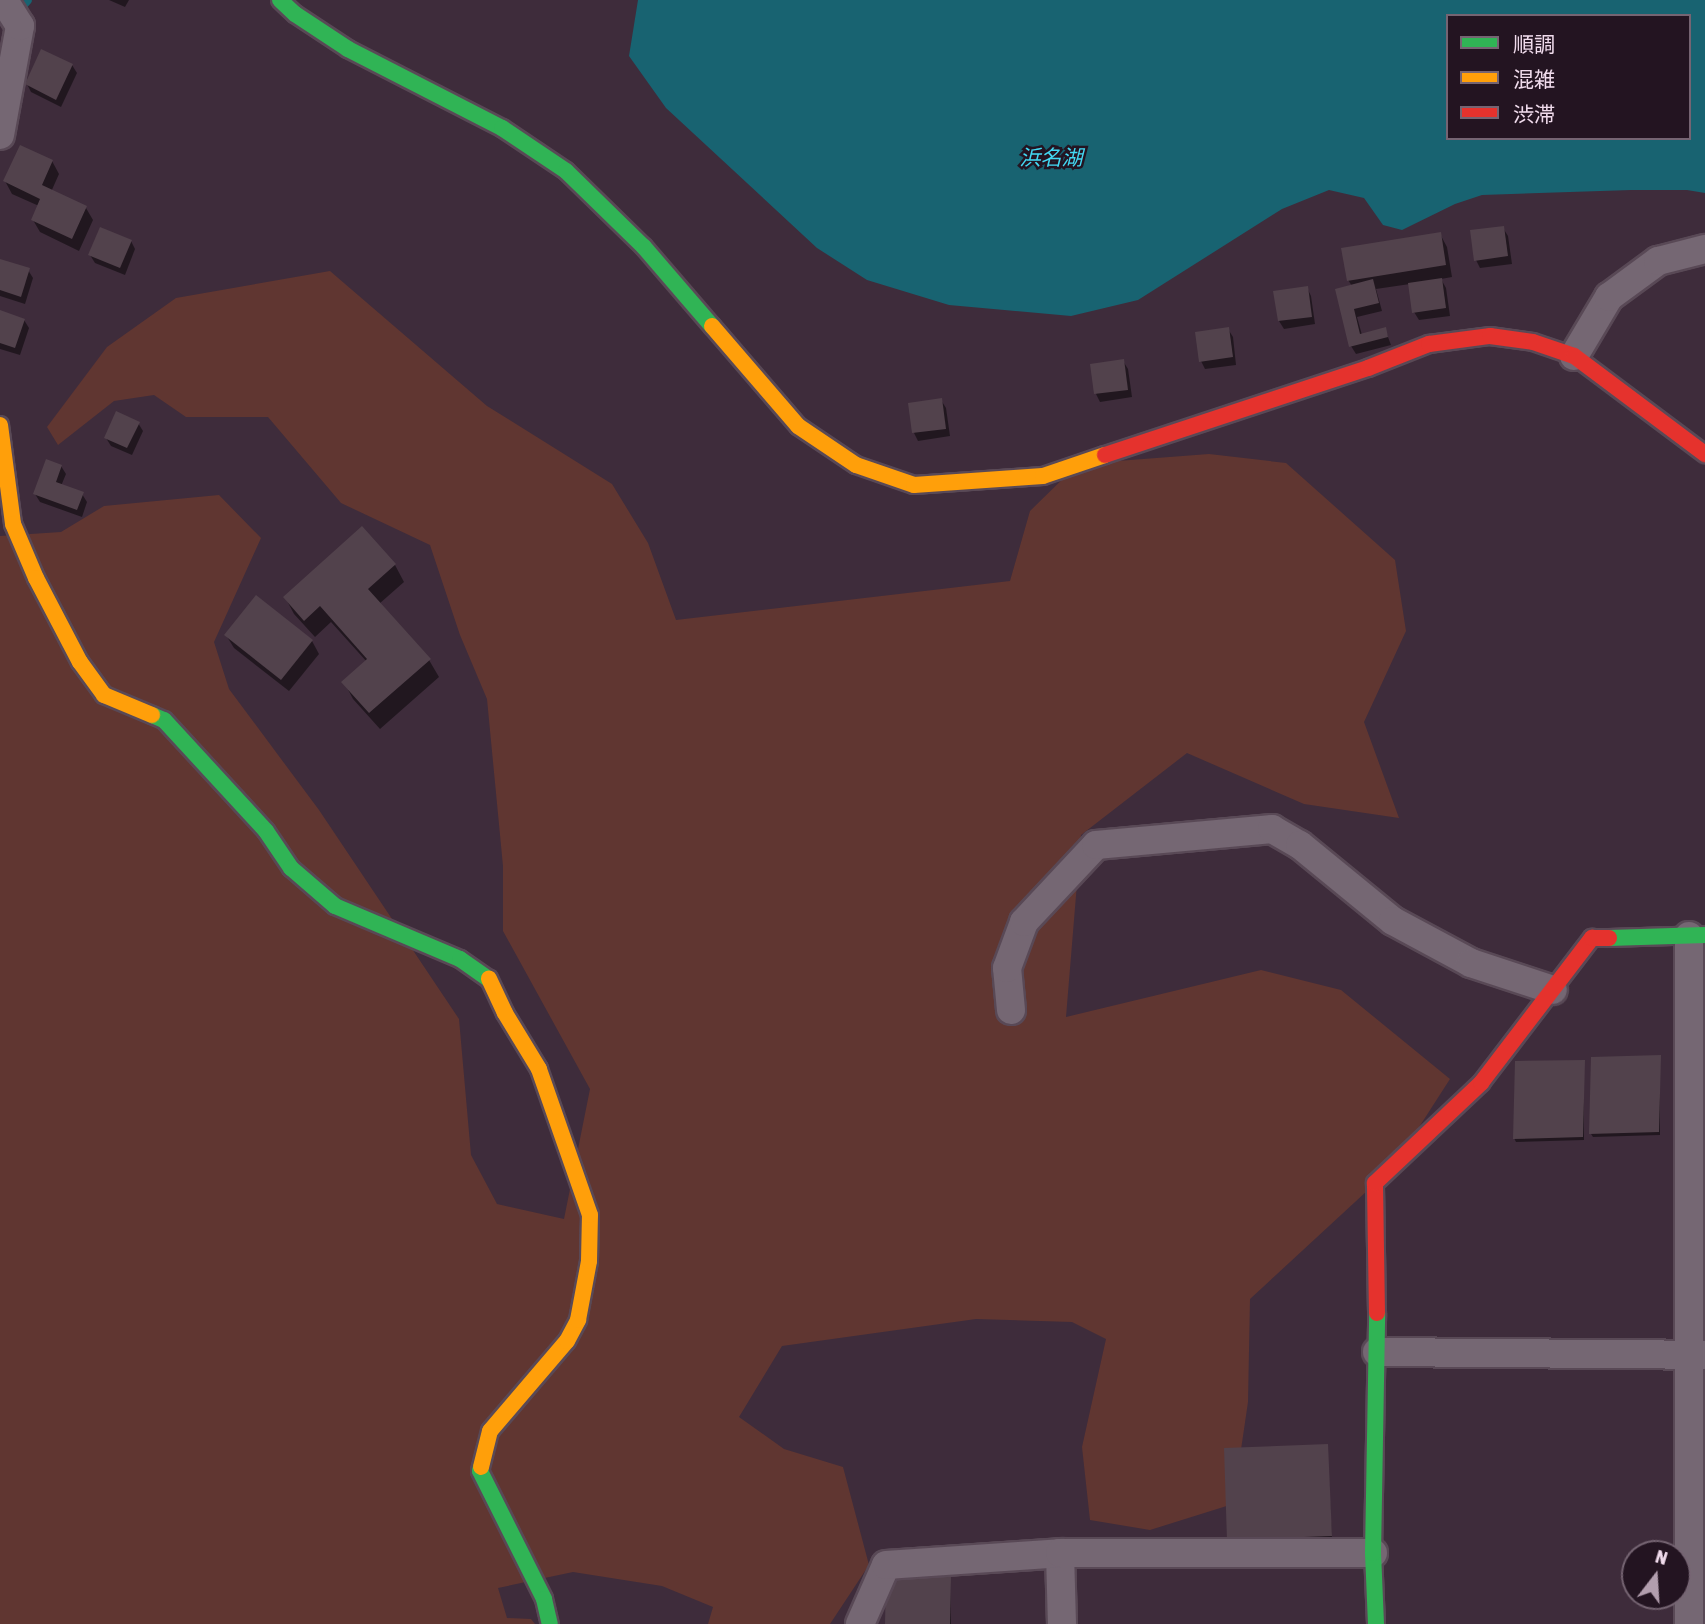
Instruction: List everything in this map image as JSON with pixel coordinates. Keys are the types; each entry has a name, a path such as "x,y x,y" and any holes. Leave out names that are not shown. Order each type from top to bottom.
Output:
{"street":[{"path":"0,135 20,26 4,0"},
{"path":"280,0 348,49 502,128 566,171 644,247 798,426 856,465 914,485 1043,476 1368,368 1429,344 1490,337 1532,342 1574,356 1705,454"},
{"path":"1574,356 1609,297 1658,261 1705,249"},
{"path":"0,425 13,524 36,578 80,662 104,695 164,720 266,831 291,868 335,906 460,959 488,977 505,1013 539,1069 580,1180 590,1215 589,1261 578,1320 567,1340 490,1431 480,1471 544,1599 550,1624"},
{"path":"1010,1010 1007,968 1024,922 1096,845 1272,829 1300,845 1393,921 1471,963 1553,990"},
{"path":"1376,1624 1373,1553 1377,1352 1375,1183 1481,1083 1592,938 1697,935 1698,1355 1689,1624"},
{"path":"1377,1352 1698,1355"},
{"path":"860,1624 886,1565 1060,1553 1373,1553"},
{"path":"1060,1553 1062,1624"}],"shaded area":[{"path":"330,271 487,406 612,484 648,543 676,620 1010,581 1030,511 1078,464 1209,454 1286,463 1395,560 1406,631 1364,722 1399,818 1304,804 1187,753 1081,835 1066,1017 1261,970 1341,990 1450,1079 1394,1166 1250,1299 1248,1402 1233,1504 1150,1530 1090,1520 1082,1447 1106,1339 1072,1322 976,1319 782,1346 739,1417 784,1449 843,1467 869,1565 830,1624 708,1624 713,1607 662,1586 573,1572 498,1588 507,1618 531,1619 535,1624 0,1624 0,536 61,532 104,506 219,495 261,538 214,642 229,689 319,810 459,1019 471,1155 497,1204 564,1219 590,1089 503,931 503,866 487,699 460,635 430,545 341,503 268,417 186,417 154,395 114,401 58,445 47,427 107,347 176,298"}],"water":[{"name":"浜名湖","path":"638,0 1705,0 1705,193 1687,190 1631,190 1482,195 1455,204 1402,230 1383,225 1364,198 1329,190 1282,209 1138,300 1071,316 949,305 867,280 817,248 666,108 629,56"}],"building":[{"path":"41,49 73,64 56,100 25,84"},
{"path":"20,145 53,160 42,185 87,206 72,239 31,220 40,199 3,181"},
{"path":"1504,226 1508,256 1474,261 1470,230"},
{"path":"100,227 132,240 120,268 88,255"},
{"path":"1441,232 1446,265 1347,281 1341,248"},
{"path":"0,259 30,268 21,297 0,290"},
{"path":"1442,278 1446,308 1412,313 1408,283"},
{"path":"1373,279 1379,303 1354,309 1360,334 1386,327 1388,337 1349,347 1335,289"},
{"path":"1308,286 1312,317 1278,321 1273,291"},
{"path":"0,310 25,319 15,348 0,343"},
{"path":"1229,327 1233,357 1199,362 1195,332"},
{"path":"1124,359 1128,390 1094,394 1090,364"},
{"path":"942,398 946,429 912,433 908,403"},
{"path":"116,411 140,422 127,448 104,438"},
{"path":"46,459 62,465 56,482 84,492 77,510 33,494"},
{"path":"362,526 396,564 368,589 431,659 369,713 341,682 367,659 320,606 304,621 283,597"},
{"path":"256,595 313,640 281,680 224,635"},
{"path":"1661,1055 1659,1132 1589,1134 1591,1057"},
{"path":"1585,1060 1583,1137 1513,1139 1515,1061"},
{"path":"1328,1444 1332,1536 1227,1540 1224,1448"},
{"path":"886,1574 951,1576 950,1624 885,1624"}],"waterway":[{"path":"19,10 28,0"}],"traffic: fast":[{"path":"280,0 295,14 348,49 502,128 566,171 644,247 712,326"},
{"path":"152,715 164,720 266,831 291,868 335,906 460,959 489,979"},
{"path":"1609,938 1705,935"},
{"path":"1376,1624 1373,1553 1377,1313"},
{"path":"481,1467 480,1471 544,1599 550,1624"}],"traffic: slow":[{"path":"712,326 798,426 856,465 914,485 1043,476 1105,455"},
{"path":"0,425 13,524 36,578 80,662 104,695 152,715"},
{"path":"481,1467 490,1431 567,1341 578,1320 589,1261 590,1215 539,1069 505,1013 489,979"}],"traffic: jam":[{"path":"1105,455 1368,368 1429,344 1490,336 1533,342 1574,356 1705,454"},
{"path":"1377,1313 1375,1183 1481,1083 1592,938 1609,938"}]}
